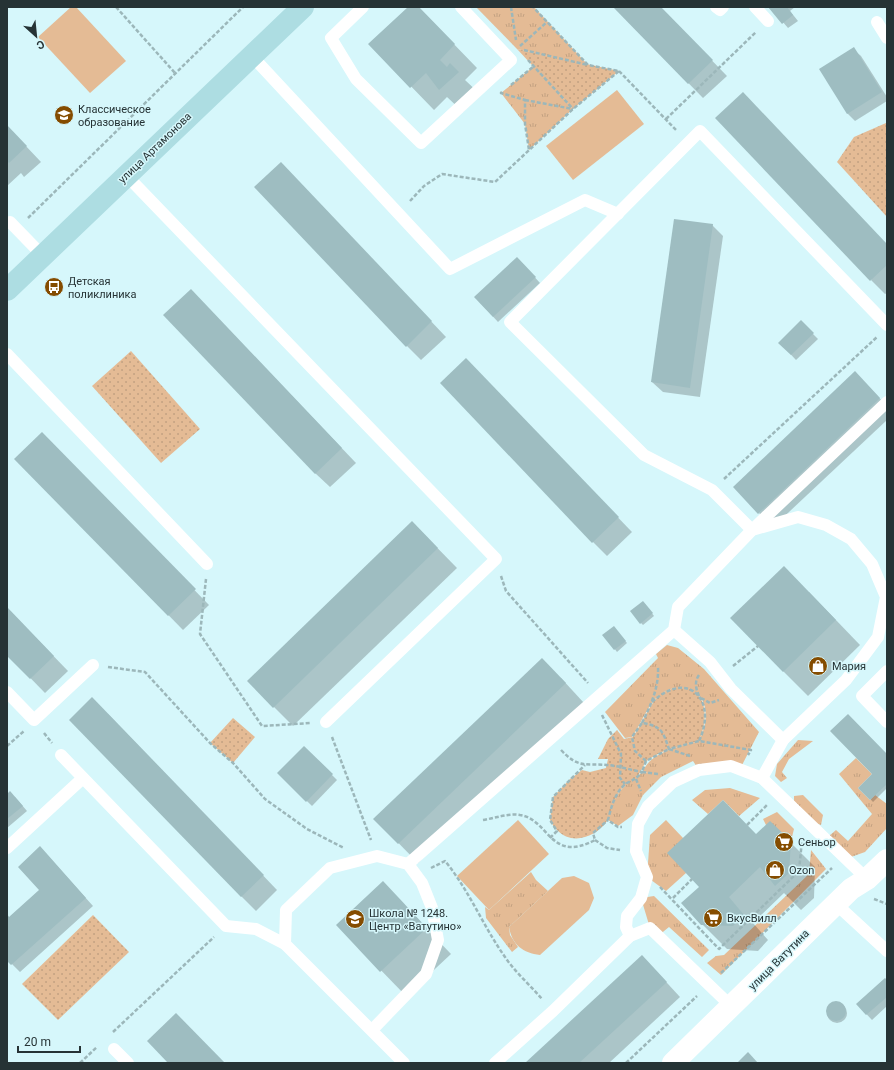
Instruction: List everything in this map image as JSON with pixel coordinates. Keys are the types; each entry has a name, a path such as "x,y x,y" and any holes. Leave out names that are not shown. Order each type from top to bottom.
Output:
{"street":[{"name":"улица Артамонова","path":"7,290 304,7"},
{"name":"улица Ватутина","path":"673,1063 836,904 851,890 867,879 887,860"}],"lane":[{"path":"363,7 331,38 356,80 421,143 511,60 461,7"},
{"path":"716,7 720,10 723,7"},
{"path":"755,7 768,21"},
{"path":"877,22 887,38"},
{"path":"252,56 450,269 585,200 618,214"},
{"path":"752,530 712,490 644,455 510,322 700,131 884,329"},
{"path":"126,176 496,559 326,722"},
{"path":"13,226 43,256"},
{"path":"7,354 207,564"},
{"path":"408,864 552,739 674,630 678,607 752,530 887,402"},
{"path":"752,530 798,517 826,525 851,539 872,564 886,597 878,637 846,680 783,740 762,778"},
{"path":"674,630 710,662 721,676 783,740"},
{"path":"7,692 34,720 93,665"},
{"path":"862,696 887,671"},
{"path":"846,680 887,722"},
{"path":"61,755 226,926 256,929 284,944 404,1063"},
{"path":"630,936 626,927 627,916 641,898 647,877 636,852 638,824 648,806 669,786 699,770 732,766 762,778 867,879"},
{"path":"7,848 83,778"},
{"path":"284,944 286,910 330,868 377,856 408,864 422,882 432,908 438,940 426,974 372,1030"},
{"path":"836,904 887,951"},
{"path":"495,1063 553,1011 630,936 650,928 732,1007"},
{"path":"114,1048 128,1063"}],"path":[{"path":"116,7 175,73"},
{"path":"13,226 243,7"},
{"path":"511,7 517,48"},
{"path":"533,7 588,65"},
{"path":"666,119 768,21"},
{"path":"517,48 547,22"},
{"path":"517,48 619,71 689,142"},
{"path":"534,66 501,93 525,100 573,109"},
{"path":"398,214 424,186 442,174 495,182 573,109 619,71"},
{"path":"525,100 529,150"},
{"path":"712,490 884,329"},
{"path":"496,559 506,591 596,700 621,754 620,778 625,784"},
{"path":"207,564 200,634 262,726 326,722 377,856"},
{"path":"721,676 758,646"},
{"path":"646,761 635,751 632,737 642,723 652,702 658,674 658,658 652,650"},
{"path":"93,665 145,672 210,743 233,763 266,799 307,829 349,850 377,856"},
{"path":"642,723 655,725 663,733 669,749 699,741 705,728 706,707 701,698 690,689 677,687 662,693 652,702"},
{"path":"552,739 570,760 585,765 607,765 642,772 636,779 625,784 618,792 608,820 593,833 595,840 608,848 636,852"},
{"path":"669,786 659,774 642,772 646,761 669,749 689,754 699,770"},
{"path":"550,838 557,831 550,820 554,797 585,765"},
{"path":"747,825 769,803 773,808"},
{"path":"465,814 476,821 503,815 521,815 533,821 550,838 564,846 584,846 595,840"},
{"path":"608,820 618,827 638,824"},
{"path":"647,877 673,898 719,949 799,871 802,838"},
{"path":"626,1063 844,857"},
{"path":"416,876 445,861 457,876 476,911 505,958 553,1011"},
{"path":"673,898 692,879"},
{"path":"111,1034 226,926"},
{"path":"80,1063 101,1044"}],"green space":[{"path":"71,7 76,7 126,61 90,93 38,37"},
{"path":"476,7 534,7 588,65 517,49"},
{"path":"517,49 619,71 573,109"},
{"path":"534,66 573,109 529,150 525,124 501,93"},
{"path":"617,90 644,124 573,180 546,146"},
{"path":"886,123 887,217 837,162 854,137"},
{"path":"131,351 200,429 161,463 92,386"},
{"path":"667,645 678,648 704,669 759,732 740,769 699,770 693,761 661,777 643,795 633,815 618,826 608,820 614,802 622,789 642,772 648,773 643,771 647,764 659,754 699,741 704,729 706,712 703,701 694,692 688,689 674,688 667,690 656,698 632,737 625,738 605,712 658,658 656,654"},
{"path":"677,687 690,689 701,699 705,712 705,720 699,741 666,750 648,760 636,778 622,788 618,793 609,818 597,831 584,838 570,838 563,835 555,828 550,820 553,797 570,779 582,770 590,772 606,768 608,759 598,759 608,739 617,730 624,739 633,737 658,696"},
{"path":"233,718 255,737 233,763 210,743"},
{"path":"798,740 813,741 789,759 782,772 787,778 781,782 775,776 777,764"},
{"path":"856,758 872,774 858,788 870,800 875,795 887,804 887,828 865,852 851,857 829,836 836,830 848,841 872,814 839,774"},
{"path":"730,788 760,798 739,816 723,800 708,814 692,800 705,790"},
{"path":"803,795 823,815 821,825 812,822 794,801 794,796"},
{"path":"777,812 794,829 791,841 766,825 763,819"},
{"path":"518,820 549,854 489,910 457,876"},
{"path":"666,820 683,838 686,873 666,891 647,877 650,835"},
{"path":"811,850 826,869 721,975 707,963 716,956 724,955 809,874"},
{"path":"531,872 536,880 548,891 509,927 510,935 518,947 512,952 486,918 485,907 489,910"},
{"path":"574,876 589,883 594,898 589,910 540,955 528,952 519,947 510,933 509,927 562,878"},
{"path":"654,896 709,950 702,957 669,927 658,936 650,928 641,898"},
{"path":"93,915 129,952 58,1020 22,984"}],"building":[{"path":"408,7 419,7 455,44 440,60 447,67 450,63 459,72 439,90 426,73 410,88 368,44"},
{"path":"613,7 661,7 713,60 688,84"},
{"path":"768,7 787,7 793,15 782,24"},
{"path":"854,47 882,92 847,114 819,69"},
{"path":"743,92 887,244 887,265 870,281 715,118"},
{"path":"7,125 27,146 9,163 7,161"},
{"path":"281,162 432,321 406,347 254,187"},
{"path":"674,219 713,224 690,388 651,382"},
{"path":"517,257 536,277 493,317 474,297"},
{"path":"191,289 342,448 315,474 163,315"},
{"path":"801,320 814,333 791,355 778,343"},
{"path":"466,358 619,517 592,543 440,383"},
{"path":"855,371 880,398 758,514 733,487"},
{"path":"42,432 196,589 168,616 14,459"},
{"path":"412,521 438,548 273,708 247,681"},
{"path":"784,566 836,620 783,672 730,618"},
{"path":"643,601 653,613 640,624 630,611"},
{"path":"7,607 54,656 30,679 7,656"},
{"path":"614,626 626,641 614,650 602,635"},
{"path":"542,658 566,683 398,844 373,819"},
{"path":"92,697 264,875 241,897 69,720"},
{"path":"848,714 887,754 887,784 870,800 858,788 872,774 830,731"},
{"path":"304,746 333,774 306,802 277,773"},
{"path":"10,791 23,806 7,819 7,794"},
{"path":"723,800 756,834 770,821 791,841 789,873 775,886 760,867 729,897 744,915 733,926 701,925 681,903 699,887 667,853"},
{"path":"40,846 86,898 11,965 7,961 7,914 9,917 39,890 18,867"},
{"path":"383,881 427,928 380,972 336,925"},
{"path":"642,955 667,982 579,1063 525,1063"},
{"path":"885,978 887,980 887,997 866,1015 856,1004"},
{"path":"836,1001 843,1004 846,1011 843,1018 836,1021 829,1018 826,1011 829,1004"},
{"path":"176,1013 225,1063 168,1063 147,1041"},
{"path":"748,1052 758,1063 737,1063"}],"place":[{"name":"Классическое образование","path":"64,115"},
{"name":"Детская поликлиника","path":"54,287"},
{"name":"Мария","path":"818,666"},
{"name":"Сеньор","path":"784,842"},
{"name":"Ozon","path":"775,870"},
{"name":"ВкусВилл","path":"713,918"},
{"name":"Школа № 1248. Центр «Ватутино»","path":"355,919"}]}
